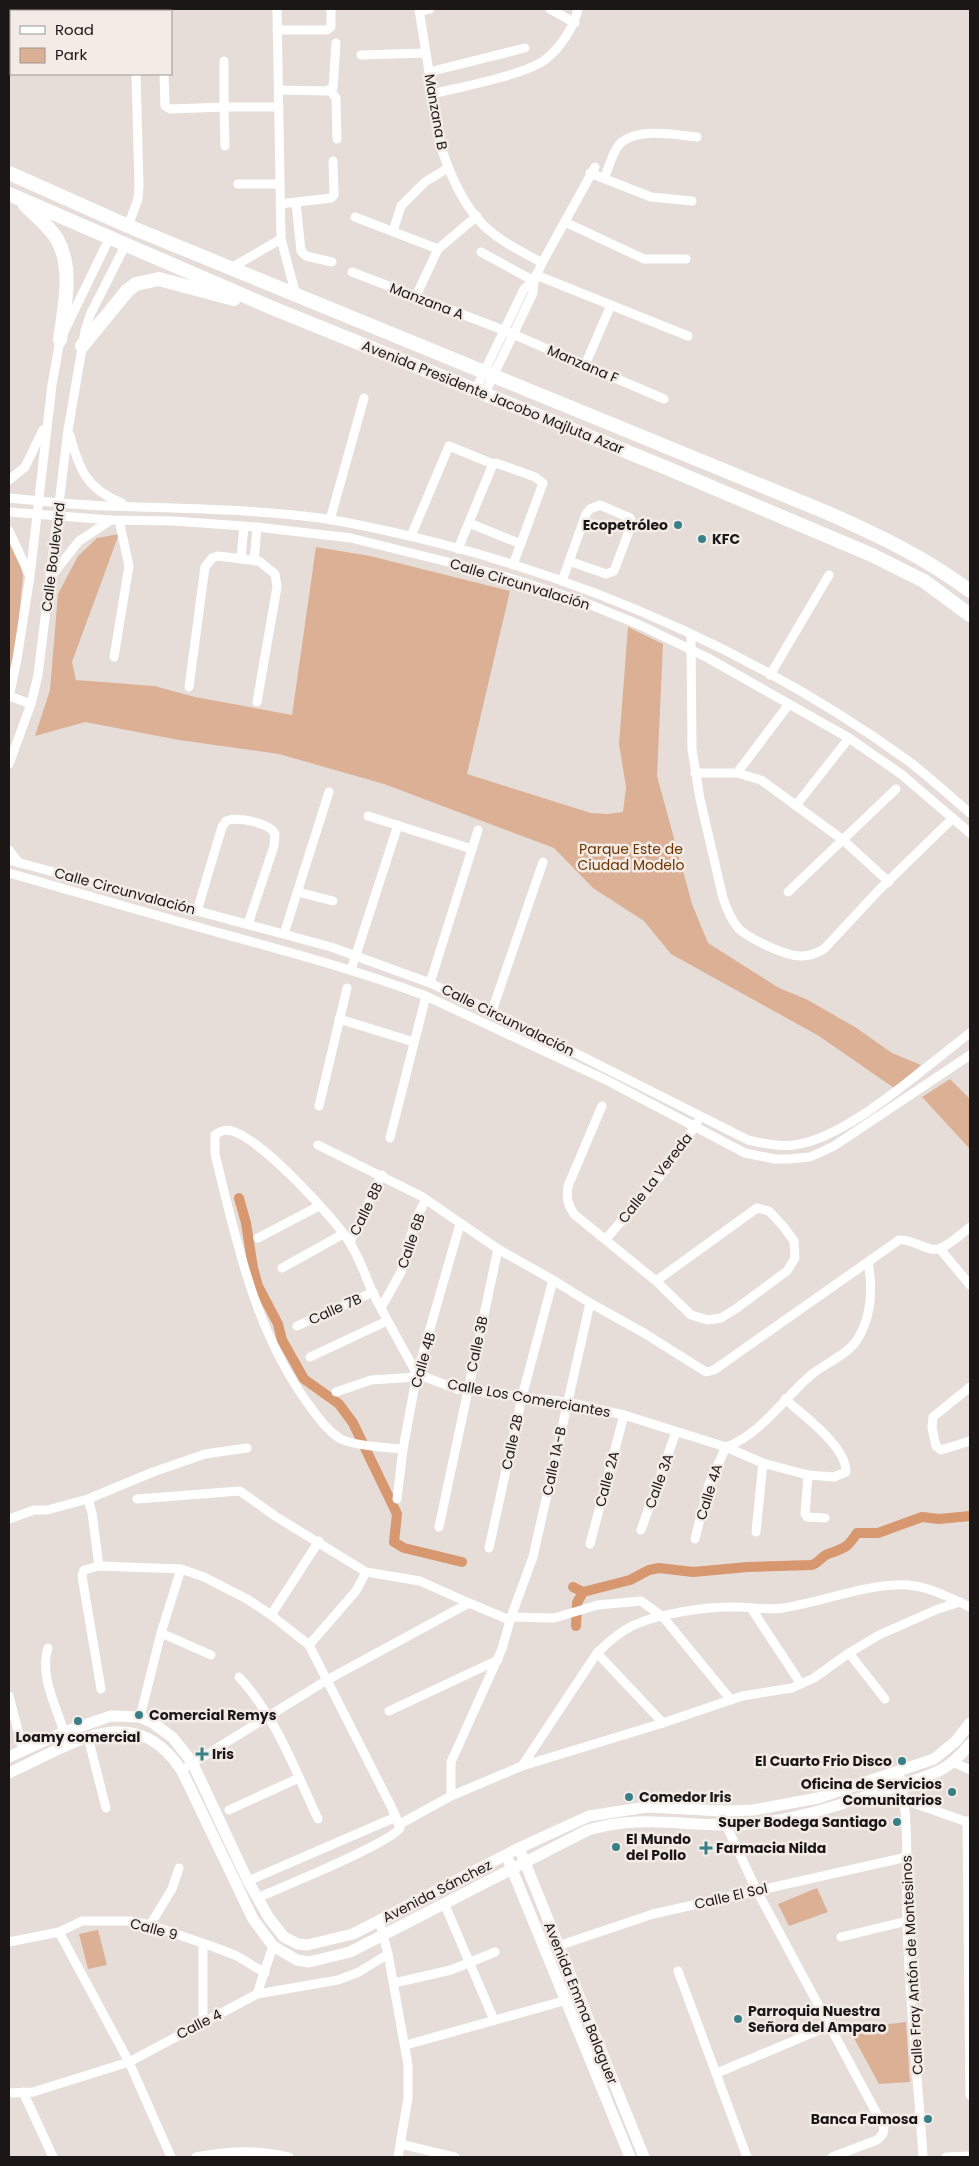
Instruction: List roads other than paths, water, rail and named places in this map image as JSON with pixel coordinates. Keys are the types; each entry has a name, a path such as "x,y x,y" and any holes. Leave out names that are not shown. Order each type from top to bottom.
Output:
{"main road":[{"name":"Avenida Presidente Jacobo Majluta Azar","path":"9,173 128,226 878,535 949,574 970,590"},
{"name":"Avenida Presidente Jacobo Majluta Azar","path":"13,196 270,307 662,466 872,555 924,582 970,614"},
{"path":"13,196 50,228 64,254 66,280 60,340"},
{"path":"82,346 127,291 143,282 159,279 270,307"}],"street":[{"path":"277,9 281,239 296,295"},
{"path":"277,30 327,30 331,27 331,9"},
{"path":"419,10 430,9"},
{"path":"550,9 575,23"},
{"path":"432,94 528,69 546,59 575,23 578,9"},
{"name":"Manzana B","path":"419,10 441,147 448,168 462,195 477,216 495,235 542,263"},
{"path":"330,90 332,88 336,43"},
{"path":"429,72 526,48"},
{"path":"361,55 426,53"},
{"path":"224,61 225,146"},
{"path":"128,226 138,199 139,186 136,75"},
{"path":"164,75 165,106 170,108 279,108"},
{"path":"279,90 330,90"},
{"path":"330,90 336,98 337,139"},
{"path":"604,178 615,152 626,139 637,135 697,137"},
{"path":"280,204 327,199 334,195 333,161"},
{"path":"393,231 401,206 425,182 448,168"},
{"path":"480,393 513,334 533,293 535,278 542,263 593,170 604,178 651,197 692,201"},
{"path":"238,184 280,184"},
{"path":"296,203 301,251 306,256 332,262"},
{"path":"416,296 438,248 477,216"},
{"path":"355,217 438,248"},
{"path":"565,222 644,259 686,259"},
{"name":"Calle Boulevard","path":"9,697 30,576 48,418 60,340 110,237"},
{"path":"231,268 281,239"},
{"name":"Calle Boulevard","path":"9,764 31,704 38,676 52,576 68,430 82,346 90,315 126,244"},
{"path":"481,252 535,278 611,305 688,336"},
{"name":"Manzana A","path":"352,272 503,330"},
{"path":"489,374 503,330 524,289 535,278"},
{"path":"585,365 611,305"},
{"name":"Manzana F","path":"503,330 664,399"},
{"path":"330,520 364,398"},
{"path":"9,480 25,467 48,418"},
{"path":"68,430 77,463 85,478 110,499 127,505"},
{"path":"411,536 449,446 493,464 535,478 543,483 513,565"},
{"path":"458,549 493,464"},
{"name":"Calle Circunvalación","path":"9,498 226,510 330,520 411,536 562,581 599,594 691,634 770,675 848,720 909,761 970,814"},
{"path":"562,581 569,561 590,508 600,505 630,518 632,523 614,571 606,574 569,561"},
{"path":"226,510 226,525"},
{"name":"Calle Circunvalación","path":"9,512 115,520 244,526 352,538 500,575 581,601 640,625 692,651 849,738 901,774 970,833"},
{"path":"52,576 79,541 115,520 130,566 114,657"},
{"path":"469,523 521,544"},
{"path":"241,559 244,526"},
{"path":"254,561 257,527"},
{"path":"9,531 30,576"},
{"path":"189,687 205,567 212,558 218,556 254,561 268,567 275,574 277,587 257,702"},
{"path":"770,675 829,575"},
{"path":"691,634 690,716 695,773 723,898 730,916 740,929 754,938 791,955 813,955 824,949 954,818"},
{"path":"9,697 31,704"},
{"path":"737,774 789,704"},
{"path":"797,804 849,738"},
{"path":"695,773 737,774 761,780 797,804 844,840 889,882"},
{"path":"788,892 896,789"},
{"path":"284,934 329,792"},
{"path":"368,816 472,849"},
{"path":"197,911 222,827 226,821 239,818 271,828 276,834 274,846 248,924"},
{"path":"351,970 398,825"},
{"path":"430,983 478,830"},
{"path":"9,850 20,863"},
{"name":"Calle Circunvalación","path":"9,860 356,955 430,983 492,1011 748,1140 777,1146 794,1145 822,1139 856,1119 970,1033"},
{"path":"492,1011 543,862"},
{"name":"Calle Circunvalación","path":"9,873 288,950 426,996 608,1081 694,1128 745,1153 775,1159 810,1157 834,1146 970,1055"},
{"path":"298,892 333,902"},
{"path":"319,1106 346,988"},
{"path":"390,1138 426,996"},
{"path":"339,1019 414,1042"},
{"path":"602,1106 566,1193 570,1208 574,1215 656,1281 682,1308 695,1318 708,1320 721,1318 786,1270 795,1258 794,1240 769,1210 757,1208 656,1281"},
{"name":"Calle La Vereda","path":"606,1239 666,1169 701,1116"},
{"path":"336,1392 371,1380 417,1375 387,1320 350,1242 319,1206 270,1156 243,1135 232,1130 222,1130 215,1135 215,1154 236,1237 253,1294 271,1340 300,1393 325,1426 341,1439 403,1449"},
{"path":"318,1145 382,1175 426,1200 498,1249 553,1280 590,1304 658,1341 703,1371 710,1372 899,1240 906,1239 932,1249 940,1249 970,1227"},
{"name":"Calle 8B","path":"350,1242 382,1175"},
{"name":"Calle 6B","path":"381,1308 401,1272 416,1218 426,1200"},
{"path":"258,1238 319,1206"},
{"name":"Calle 4B","path":"397,1499 403,1449 417,1375 460,1224"},
{"name":"Calle 8B","path":"282,1268 343,1234"},
{"name":"Calle 3B","path":"439,1527 498,1249"},
{"path":"940,1249 970,1285"},
{"path":"726,1447 737,1443 753,1431 811,1375 857,1340 868,1312 871,1297 868,1262"},
{"name":"Calle 2B","path":"489,1548 522,1397 553,1280"},
{"name":"Calle 7B","path":"297,1326 373,1292"},
{"name":"Calle 1A-B","path":"451,1796 451,1762 498,1660 532,1557 590,1304"},
{"path":"310,1357 387,1320"},
{"name":"Calle Los Comerciantes","path":"417,1375 447,1386 566,1402 624,1415 726,1447 763,1462 808,1475 822,1477 843,1475 846,1472 846,1465 832,1442 786,1399"},
{"path":"970,1387 933,1417 932,1428 936,1446 941,1450 970,1441"},
{"name":"Calle 2A","path":"590,1544 624,1415"},
{"name":"Calle 3A","path":"641,1530 676,1432"},
{"name":"Calle 4A","path":"695,1539 709,1484 726,1447"},
{"path":"9,1519 34,1510 47,1510 88,1499 122,1483 200,1456 247,1448"},
{"path":"756,1532 763,1462"},
{"path":"808,1475 805,1514 808,1517 825,1518"},
{"path":"137,1500 240,1491 275,1516 319,1541 366,1572 420,1581 468,1603 511,1618 554,1618 598,1605 638,1600 644,1602 663,1617 731,1700"},
{"path":"88,1499 92,1514 99,1566"},
{"path":"271,1615 319,1541"},
{"path":"101,1689 82,1576 84,1570 99,1566 181,1568 204,1577 247,1599 309,1645 398,1820 397,1832 375,1845 257,1898"},
{"path":"9,1757 64,1732 111,1716 140,1717 161,1633 181,1568"},
{"path":"309,1645 356,1591 366,1572"},
{"path":"522,1766 597,1652 612,1638 634,1625 663,1617 731,1606 764,1610 783,1608 838,1595 895,1585 927,1587 970,1607"},
{"path":"248,1881 398,1820 522,1766 731,1700 764,1691 792,1688 814,1678 850,1652 908,1621 960,1602"},
{"path":"182,1771 192,1762 269,1717 327,1680 468,1603"},
{"path":"751,1608 801,1684"},
{"path":"161,1633 211,1655"},
{"path":"48,1648 46,1672 64,1732"},
{"path":"597,1652 663,1723"},
{"path":"850,1652 885,1699"},
{"path":"389,1711 498,1660"},
{"path":"239,1677 255,1694 269,1717 318,1819"},
{"path":"9,1696 23,1750"},
{"name":"Avenida Sánchez","path":"140,1717 173,1738 192,1762 248,1881 276,1928 284,1937 298,1944 316,1945 353,1934 519,1848 589,1816 603,1812 647,1807 723,1811 776,1808 805,1802 899,1772 939,1756 956,1741 970,1723"},
{"name":"Avenida Sánchez","path":"9,1773 88,1737 122,1730 143,1735 162,1745 182,1771 254,1919 273,1946 296,1960 309,1962 350,1952 512,1867 588,1830 619,1823 648,1820 726,1825 774,1820 823,1809 940,1770 953,1762 970,1744"},
{"path":"88,1737 106,1808"},
{"path":"953,1762 970,1770"},
{"name":"Calle Fray Antón de Montesinos","path":"899,1772 902,1784 907,1857 907,1921 923,2157"},
{"path":"228,1810 299,1778"},
{"path":"902,1799 968,1822 970,2095"},
{"path":"723,1811 726,1825 756,1889 831,2025 884,2127 883,2134 877,2140 832,2157"},
{"name":"Avenida Emma Balaguer","path":"519,1848 644,2157"},
{"name":"Avenida Emma Balaguer","path":"505,1856 512,1867 630,2157"},
{"name":"Calle El Sol","path":"558,1946 647,1916 756,1889 907,1857"},
{"path":"150,1925 172,1889 180,1868"},
{"path":"444,1903 494,2020"},
{"path":"379,1920 384,1933 406,2045 409,2082 398,2157"},
{"name":"Calle 9","path":"9,1942 59,1932 82,1921 130,1921 150,1925 237,1956 265,1973"},
{"path":"841,1936 907,1921"},
{"path":"59,1932 129,2062 171,2157"},
{"path":"203,1944 203,2021"},
{"path":"257,1994 273,1946"},
{"path":"394,1983 442,1973 470,1964 496,1952"},
{"name":"Calle 4","path":"9,2093 23,2092 70,2081 129,2062 257,1994 338,1980 359,1972 388,1954"},
{"path":"678,1971 747,2157"},
{"path":"406,2045 579,1996"},
{"path":"717,2074 831,2025"},
{"path":"23,2092 53,2157"},
{"path":"400,2144 455,2157"},
{"path":"196,2157 235,2151 257,2151 289,2157"},
{"path":"946,2157 970,2156"}],"waterway":[{"path":"239,1198 246,1223 253,1268 258,1286 278,1324 282,1340 304,1379 339,1404 353,1423 397,1514 394,1542 404,1548 462,1562"},
{"path":"583,1592 630,1580 649,1570 659,1568 693,1572 748,1567 812,1565 826,1555 845,1547 857,1533 878,1533 922,1517 939,1519 970,1516"},
{"path":"573,1587 583,1592 577,1603 576,1626"}],"place":[{"name":"Ecopetróleo","path":"678,525"},
{"name":"KFC","path":"702,539"},
{"name":"Comercial Remys","path":"139,1715"},
{"name":"Loamy comercial","path":"78,1721"},
{"name":"Iris","path":"202,1754"},
{"name":"El Cuarto Frio Disco","path":"902,1761"},
{"name":"Oficina de Servicios Comunitarios","path":"952,1792"},
{"name":"Comedor Iris","path":"629,1797"},
{"name":"Super Bodega Santiago","path":"897,1822"},
{"name":"El Mundo del Pollo","path":"616,1847"},
{"name":"Farmacia Nilda","path":"706,1848"},
{"name":"Parroquia Nuestra Señora del Amparo","path":"738,2019"},
{"name":"Banca Famosa","path":"928,2119"}],"park label":[{"name":"Parque Este de Ciudad Modelo","path":"631,858"}]}
